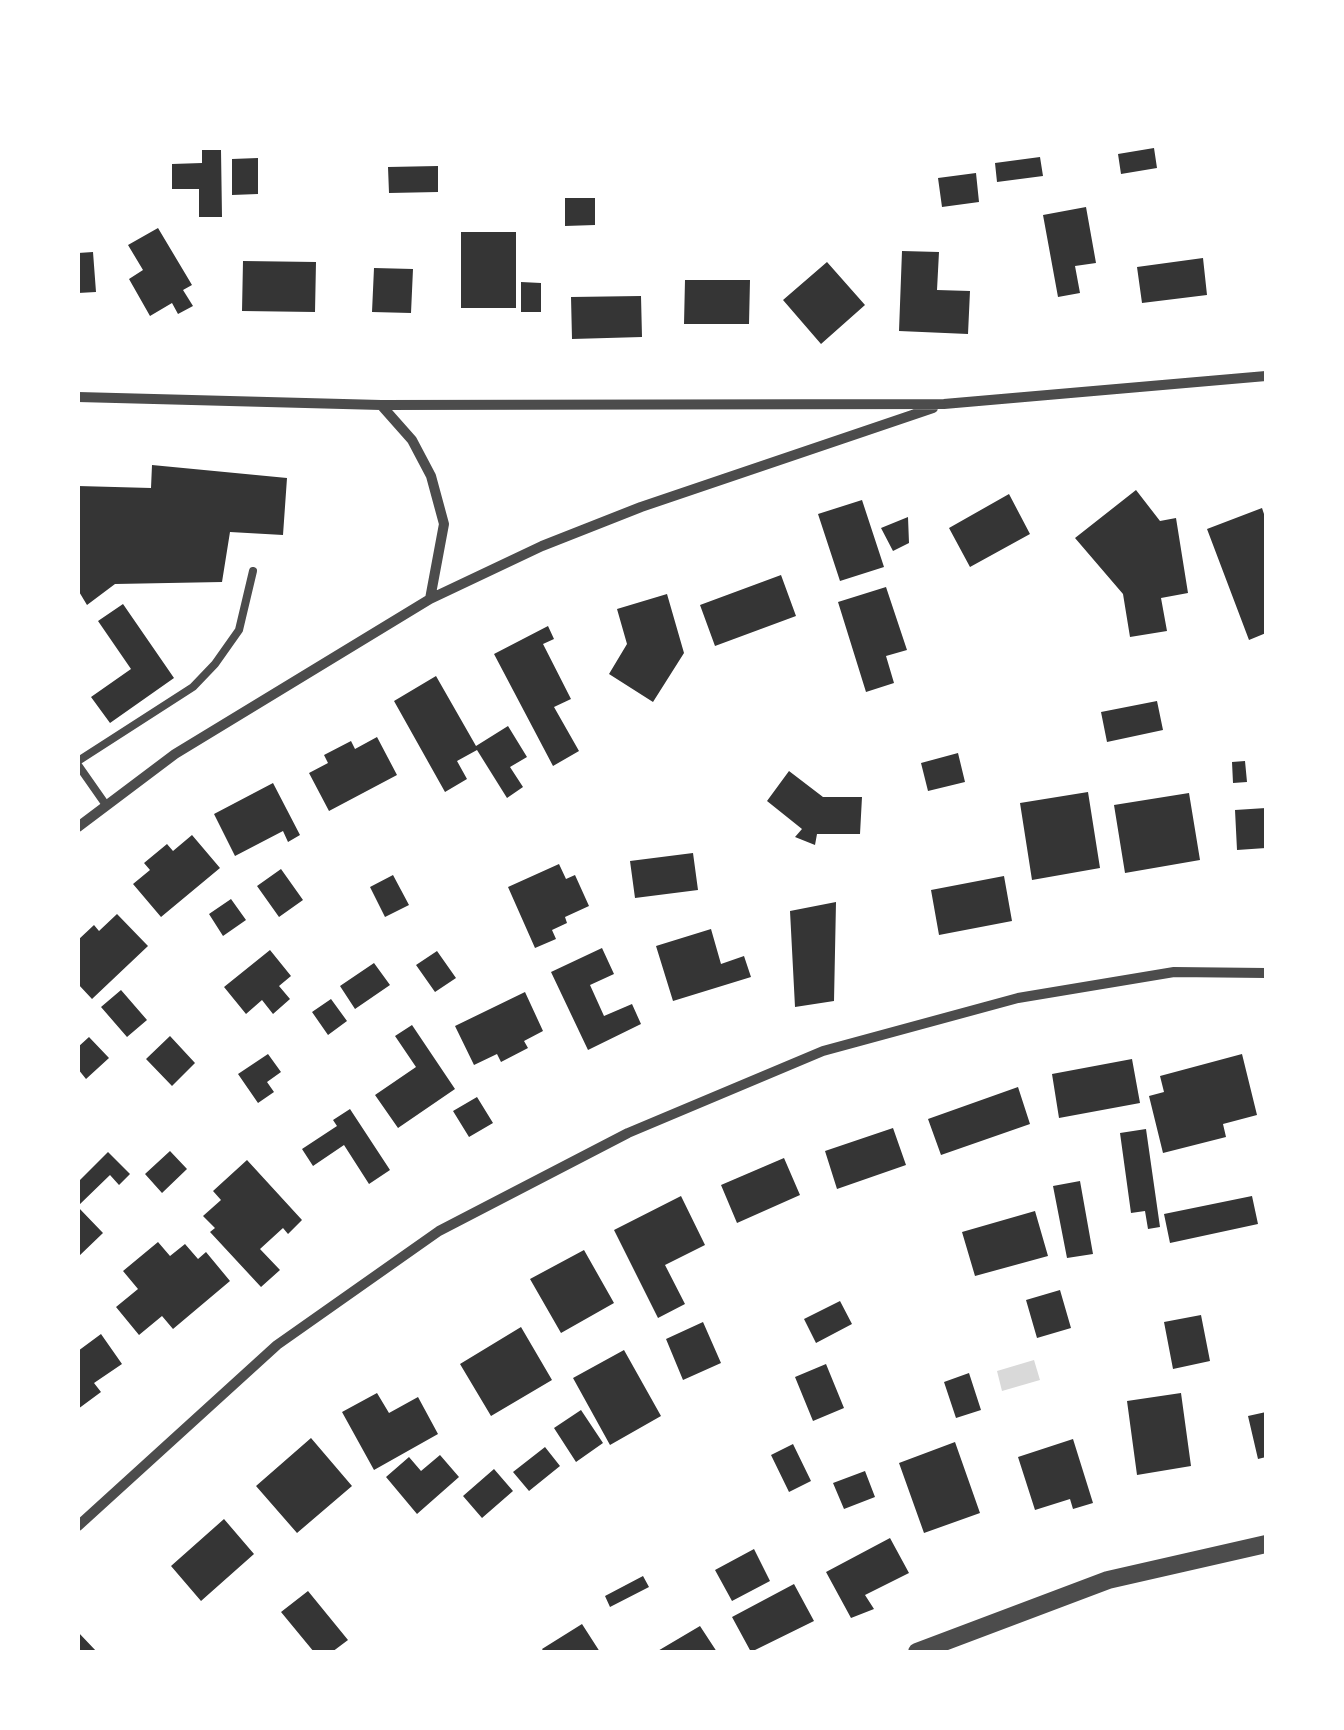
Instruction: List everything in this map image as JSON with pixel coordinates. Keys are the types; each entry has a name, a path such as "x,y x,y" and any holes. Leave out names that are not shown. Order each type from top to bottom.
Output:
{"street":[{"path":"78,397 381,405 944,404 1266,376"},
{"path":"78,826 175,754 430,599 542,546 642,508 944,404"},
{"path":"381,405 412,440 432,476 444,524 430,599"},
{"path":"78,1526 277,1345 439,1231 628,1133 823,1050 1018,998 1174,972 1266,973"},
{"path":"917,1652 1108,1580 1266,1544"}],"lane":[{"path":"106,805 78,763 193,687 215,664 238,630 252,571"}],"shaded area":[{"path":"1034,1360 1040,1380 1002,1391 997,1371"}],"building":[{"path":"1154,148 1157,168 1121,174 1118,154"},
{"path":"202,150 221,150 222,217 199,217 199,189 172,189 172,164 202,163"},
{"path":"1040,157 1043,176 997,182 995,163"},
{"path":"258,158 258,194 232,195 232,159"},
{"path":"438,166 438,192 389,193 388,167"},
{"path":"976,173 979,202 942,207 938,178"},
{"path":"565,198 595,198 595,225 565,226"},
{"path":"1086,207 1096,263 1075,266 1080,293 1058,297 1043,215"},
{"path":"158,228 192,285 183,290 193,306 178,314 172,303 150,316 129,279 143,270 128,245"},
{"path":"461,232 516,232 516,308 461,308"},
{"path":"902,251 939,252 937,290 970,291 968,334 899,331"},
{"path":"93,252 96,292 78,293 78,253"},
{"path":"1203,258 1207,295 1142,303 1137,267"},
{"path":"243,261 316,262 315,312 242,311"},
{"path":"827,262 865,305 821,344 783,300"},
{"path":"374,268 413,269 411,313 372,312"},
{"path":"685,280 750,280 749,324 684,324"},
{"path":"521,282 541,283 541,312 521,312"},
{"path":"641,296 642,337 572,339 571,297"},
{"path":"152,465 287,478 283,535 230,532 222,582 115,584 87,605 78,590 78,486 151,488"},
{"path":"1136,490 1160,521 1176,518 1188,593 1161,598 1167,631 1130,637 1123,594 1075,538"},
{"path":"1009,494 1030,534 970,567 949,528"},
{"path":"862,500 884,567 840,581 818,514"},
{"path":"1262,508 1266,520 1266,633 1249,640 1207,529"},
{"path":"908,517 909,543 893,551 881,528"},
{"path":"781,575 796,616 715,646 700,605"},
{"path":"886,587 907,650 886,656 894,683 866,692 838,602"},
{"path":"667,594 684,653 653,702 609,674 627,644 617,609"},
{"path":"123,604 174,678 110,723 91,697 131,669 98,621"},
{"path":"548,626 554,639 543,644 571,699 554,707 579,751 553,766 494,654"},
{"path":"436,676 476,746 508,726 527,757 510,767 523,787 507,798 477,750 457,761 467,779 445,792 394,701"},
{"path":"1157,701 1163,730 1107,742 1101,712"},
{"path":"377,737 397,775 329,811 309,773 328,763 324,755 351,741 355,749"},
{"path":"958,753 965,782 928,791 921,763"},
{"path":"1245,761 1247,782 1233,783 1232,762"},
{"path":"789,771 823,797 862,797 860,834 817,834 815,845 795,837 802,829 767,801"},
{"path":"273,783 300,835 288,842 283,831 235,856 214,814"},
{"path":"1088,792 1100,868 1032,880 1020,803"},
{"path":"1189,793 1200,860 1125,873 1114,805"},
{"path":"1266,808 1266,848 1237,850 1235,810"},
{"path":"192,835 220,868 161,917 133,884 150,870 144,863 167,844 173,851"},
{"path":"693,853 698,890 635,898 630,861"},
{"path":"559,864 566,879 575,875 589,906 565,917 567,923 552,930 556,939 535,948 508,887"},
{"path":"281,869 303,900 279,917 257,886"},
{"path":"393,875 409,905 385,917 370,887"},
{"path":"1004,876 1012,921 939,935 931,890"},
{"path":"231,899 246,920 223,936 209,914"},
{"path":"836,902 834,1001 795,1007 790,911"},
{"path":"117,914 148,946 92,999 78,984 78,940 94,925 99,931"},
{"path":"711,929 721,964 744,956 751,977 673,1001 656,946"},
{"path":"602,948 614,974 590,985 604,1016 632,1004 641,1024 588,1050 551,972"},
{"path":"270,950 291,976 279,986 290,999 273,1014 262,1000 246,1014 224,987"},
{"path":"437,951 456,978 435,992 416,965"},
{"path":"374,963 390,985 355,1009 340,986"},
{"path":"121,990 147,1020 127,1037 101,1007"},
{"path":"525,992 543,1031 524,1041 528,1048 501,1062 497,1054 474,1065 455,1026"},
{"path":"331,999 347,1021 328,1035 312,1012"},
{"path":"412,1025 455,1089 398,1128 375,1095 416,1067 395,1036"},
{"path":"170,1036 195,1063 172,1086 146,1059"},
{"path":"89,1037 109,1058 86,1079 78,1069 78,1047"},
{"path":"268,1054 281,1072 267,1082 274,1092 258,1103 238,1074"},
{"path":"1242,1054 1257,1115 1223,1124 1226,1137 1163,1153 1149,1096 1164,1092 1160,1076"},
{"path":"1132,1059 1140,1103 1059,1118 1052,1074"},
{"path":"1018,1087 1030,1124 941,1155 928,1119"},
{"path":"477,1097 493,1123 469,1137 453,1111"},
{"path":"350,1109 390,1170 369,1184 344,1145 313,1166 302,1149 337,1126 333,1120"},
{"path":"893,1128 906,1165 837,1189 825,1151"},
{"path":"1146,1129 1160,1227 1148,1229 1145,1211 1131,1213 1120,1133"},
{"path":"170,1151 187,1169 162,1193 145,1174"},
{"path":"108,1152 130,1174 119,1185 110,1175 78,1206 78,1182"},
{"path":"784,1158 800,1195 737,1223 721,1185"},
{"path":"247,1160 302,1220 288,1234 283,1228 260,1249 280,1270 261,1287 210,1232 215,1228 203,1216 221,1200 213,1191"},
{"path":"1080,1181 1093,1254 1067,1258 1053,1186"},
{"path":"681,1196 705,1245 665,1265 685,1304 658,1318 614,1230"},
{"path":"1252,1196 1258,1224 1170,1243 1164,1214"},
{"path":"78,1207 103,1233 78,1257"},
{"path":"1035,1211 1048,1256 975,1276 962,1232"},
{"path":"158,1242 170,1256 185,1244 198,1259 206,1252 230,1281 173,1329 162,1316 139,1335 116,1307 138,1289 123,1271"},
{"path":"584,1250 614,1303 561,1333 530,1279"},
{"path":"1060,1290 1071,1328 1037,1338 1026,1300"},
{"path":"840,1301 852,1324 816,1343 804,1319"},
{"path":"1201,1315 1210,1361 1173,1369 1164,1322"},
{"path":"703,1322 721,1363 683,1380 666,1339"},
{"path":"521,1327 552,1380 491,1416 460,1364"},
{"path":"101,1334 122,1364 94,1383 101,1392 78,1409 78,1351"},
{"path":"624,1350 661,1416 610,1445 573,1378"},
{"path":"826,1364 844,1408 813,1421 795,1377"},
{"path":"969,1373 981,1410 956,1418 944,1382"},
{"path":"377,1393 389,1413 418,1397 438,1434 374,1470 342,1412"},
{"path":"1181,1393 1191,1466 1137,1475 1127,1401"},
{"path":"581,1410 603,1443 576,1462 554,1428"},
{"path":"1266,1412 1266,1457 1258,1459 1248,1416"},
{"path":"311,1438 352,1486 297,1533 256,1486"},
{"path":"1073,1439 1093,1503 1073,1509 1070,1499 1035,1510 1018,1457"},
{"path":"955,1442 980,1513 924,1533 899,1463"},
{"path":"793,1444 811,1481 789,1492 771,1455"},
{"path":"545,1447 560,1466 529,1491 513,1472"},
{"path":"440,1455 459,1477 417,1514 386,1477 409,1457 421,1471"},
{"path":"494,1469 513,1491 482,1518 463,1496"},
{"path":"865,1471 875,1497 844,1509 833,1483"},
{"path":"224,1519 254,1554 201,1601 171,1566"},
{"path":"890,1538 909,1573 865,1595 874,1609 851,1618 826,1572"},
{"path":"754,1549 770,1581 732,1601 715,1570"},
{"path":"643,1576 649,1587 610,1607 605,1596"},
{"path":"794,1584 814,1621 751,1652 732,1617"},
{"path":"308,1591 348,1640 332,1652 314,1652 281,1612"},
{"path":"582,1624 600,1652 544,1652 542,1649"},
{"path":"700,1626 717,1652 656,1652"},
{"path":"78,1632 97,1652 78,1652"}]}
